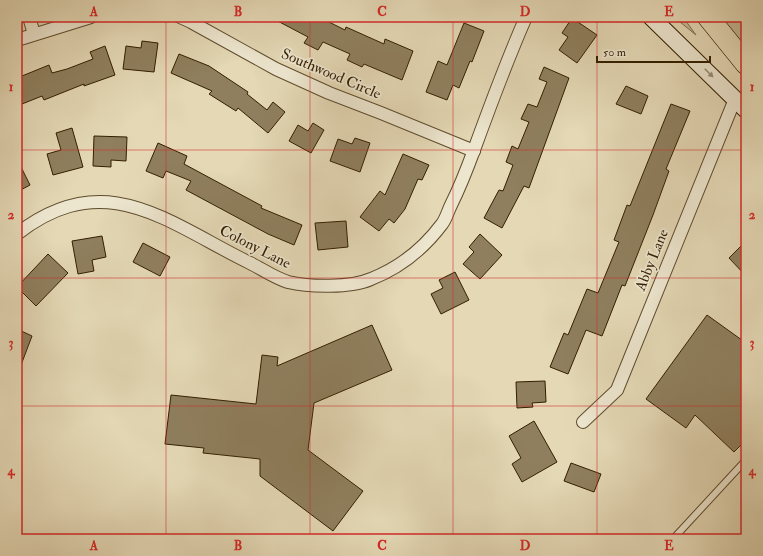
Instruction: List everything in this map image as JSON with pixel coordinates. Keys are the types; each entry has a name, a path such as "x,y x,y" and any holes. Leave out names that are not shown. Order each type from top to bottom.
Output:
{"highway":[{"path":"708,17 746,64"}],"main road":[{"path":"651,17 746,110"}],"street":[{"path":"29,17 34,34"},
{"path":"17,40 34,34 56,22 91,17"},
{"name":"Southwood Circle","path":"180,17 276,69 329,93 381,112 474,151"},
{"name":"Colony Lane","path":"17,234 45,216 71,205 90,202 120,204 143,209 166,218 229,253 287,282 316,286 344,285 370,280 398,265 422,247 443,223 464,178 526,17"},
{"name":"Abby Lane","path":"583,422 617,390 735,99"}],"lane":[{"path":"673,539 746,460"}],"shaded area":[{"path":"674,17 683,17 696,35"},
{"path":"715,17 742,17 746,22 746,56"}],"building":[{"path":"270,17 319,17 345,30 346,27 384,44 385,39 413,51 402,80 364,64 362,67 347,60 350,54 323,42 318,50 304,43 308,37"},
{"path":"572,18 597,35 577,63 559,50 568,37 562,33"},
{"path":"464,23 484,31 472,62 470,61 459,88 453,85 447,100 426,92 438,61 447,65"},
{"path":"142,41 158,43 154,72 123,69 126,46 141,48"},
{"path":"105,46 115,75 84,86 84,84 44,100 42,96 17,106 17,78 49,65 52,73 67,69 93,59 90,52"},
{"path":"179,54 209,66 248,92 247,94 267,110 273,102 285,112 268,133 238,108 236,111 209,94 212,91 171,73"},
{"path":"544,67 569,78 529,188 524,186 502,228 484,218 499,190 503,191 513,165 506,162 512,146 518,149 529,122 521,119 528,104 537,107 547,82 539,79"},
{"path":"626,86 648,96 641,114 616,104"},
{"path":"671,104 690,111 666,169 669,171 653,215 625,286 622,285 602,336 586,330 568,374 550,367 564,333 568,335 587,289 598,293 619,242 614,240 627,205 630,206"},
{"path":"313,123 324,130 311,153 289,141 298,125 308,131"},
{"path":"72,128 83,167 53,175 47,154 61,150 56,133"},
{"path":"94,136 127,137 126,161 111,160 111,167 93,166"},
{"path":"355,138 370,143 360,172 330,161 338,139 352,144"},
{"path":"158,143 187,156 184,164 262,206 261,208 302,225 294,245 268,234 186,190 191,181 166,171 163,178 146,171"},
{"path":"403,154 429,165 422,180 418,179 405,209 394,223 389,219 379,231 360,217 380,191 385,195"},
{"path":"17,159 30,185 17,192"},
{"path":"346,221 348,247 318,250 315,223"},
{"path":"480,234 502,255 480,279 463,264 474,252 469,247"},
{"path":"102,236 106,257 92,260 94,271 78,274 72,241"},
{"path":"746,241 746,276 729,258"},
{"path":"143,243 170,257 160,276 133,262"},
{"path":"48,254 68,273 36,306 17,287"},
{"path":"455,272 469,300 441,314 431,294 443,288 439,280"},
{"path":"707,315 746,343 746,440 734,452 695,415 686,428 646,399"},
{"path":"372,325 392,370 314,403 308,450 363,491 333,531 260,476 260,459 203,453 204,448 165,444 171,395 256,404 262,355 278,357 277,366"},
{"path":"17,329 32,336 18,373 17,373"},
{"path":"545,381 546,402 532,403 533,407 517,408 516,382"},
{"path":"534,421 557,462 522,482 512,464 521,458 509,436"},
{"path":"571,463 601,474 594,492 564,481"}]}
